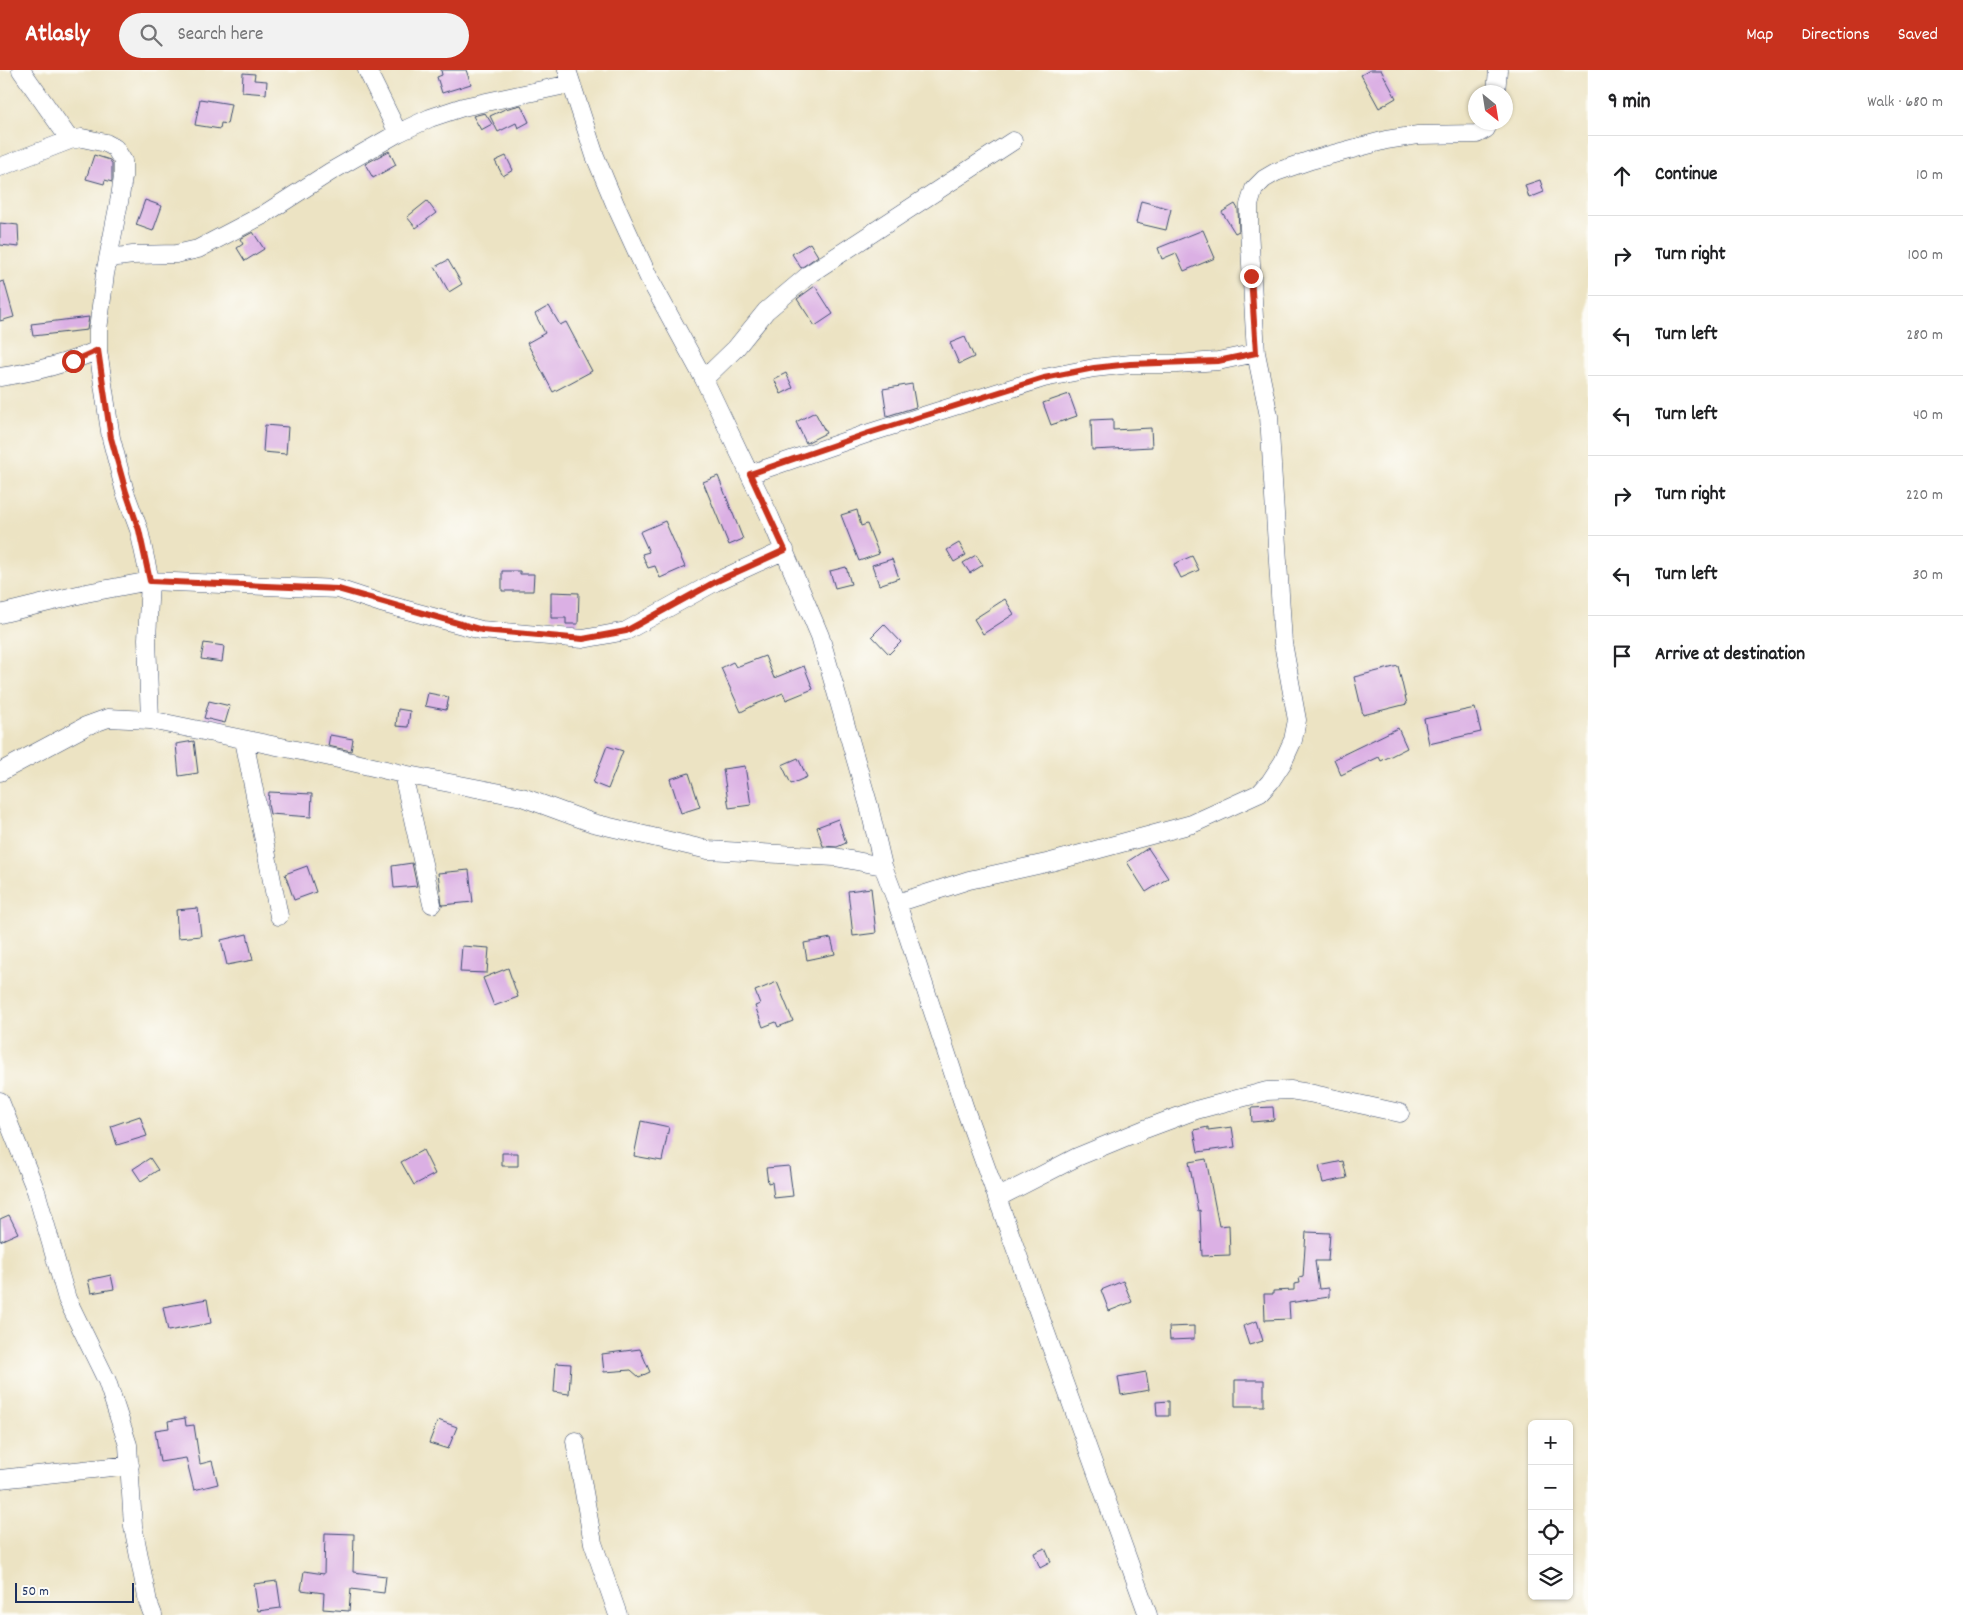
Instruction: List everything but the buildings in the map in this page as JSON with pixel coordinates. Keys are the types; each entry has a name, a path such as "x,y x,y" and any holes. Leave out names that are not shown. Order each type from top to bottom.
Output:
{"street":[{"path":"21,70 70,140"},
{"path":"367,70 398,133"},
{"path":"1497,85 1498,70"},
{"path":"109,258 133,254 176,254 198,249 263,215 330,172 398,133 430,118 568,77 595,156 615,204 649,278 704,379 750,474 785,550 820,636 864,789 882,866 897,903 965,1109 1148,1615"},
{"path":"897,903 969,880 1051,862 1192,824 1260,793 1270,782 1283,762 1293,740 1297,720 1283,643 1269,416 1256,353 1249,228 1249,204 1254,188 1276,172 1386,140 1418,135 1477,134 1484,130"},
{"path":"0,167 70,140 82,138 106,143 115,148 123,161 123,177 105,274 98,330 98,350 111,438 139,530 150,581 147,639 150,720"},
{"path":"704,379 736,348 766,311 811,273 1014,141"},
{"path":"0,376 30,373 73,361 98,350"},
{"path":"750,474 869,433 1044,378 1094,368 1130,364 1218,361 1256,353"},
{"path":"0,614 86,593 150,581 338,589 482,630 583,639 626,631 715,582 785,550"},
{"path":"0,772 86,726 108,718 150,720 403,774 522,797 593,823 708,850 835,857 882,866"},
{"path":"244,740 279,916"},
{"path":"403,774 432,904"},
{"path":"997,1198 1077,1157 1145,1129 1196,1110 1267,1090 1290,1090 1309,1093 1400,1113"},
{"path":"0,1102 36,1191 68,1299 106,1381 128,1445 132,1526 148,1602 154,1615"},
{"path":"575,1441 593,1543 618,1615"},
{"path":"0,1480 130,1465"}],"route":[{"path":"73,361 98,350 111,438 139,530 150,581 338,589 381,603 482,630 583,639 626,631 715,582 785,550 750,474 869,433 1044,378 1094,368 1130,364 1177,364 1218,361 1256,353 1251,276"}]}
